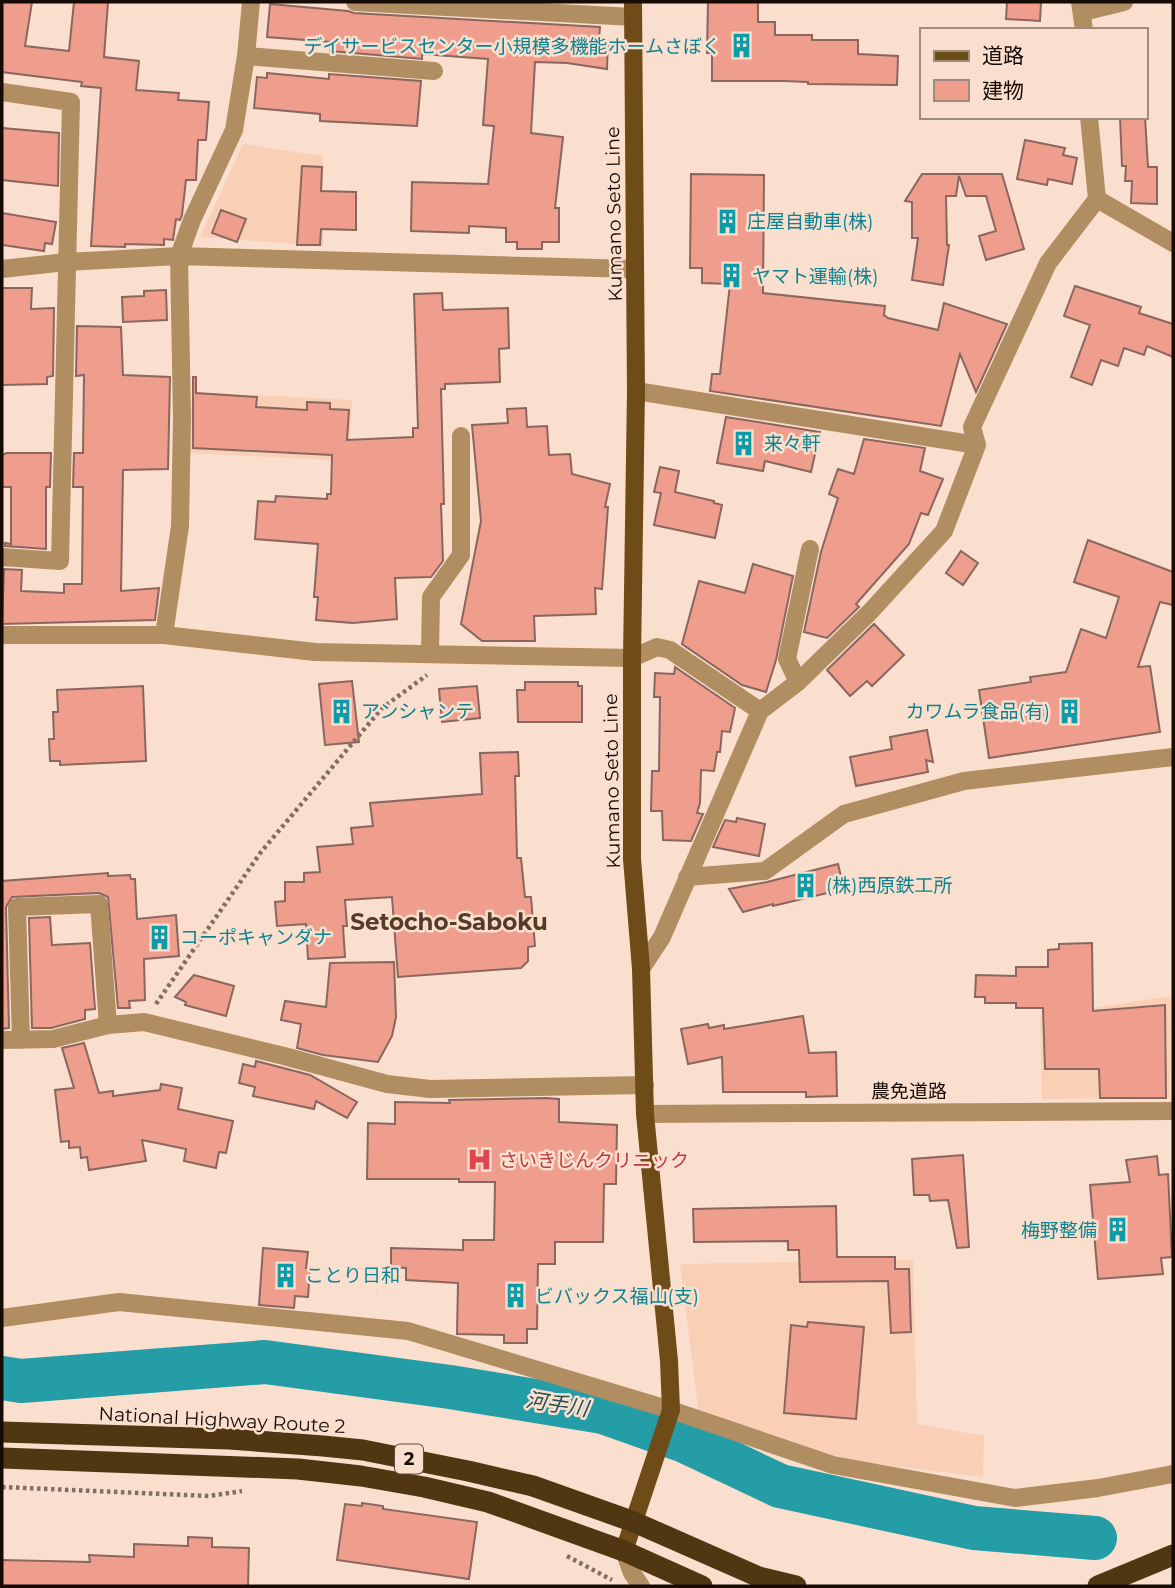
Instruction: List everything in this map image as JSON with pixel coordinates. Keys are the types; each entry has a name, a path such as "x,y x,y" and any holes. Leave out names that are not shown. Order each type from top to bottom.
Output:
{"highway":[{"name":"National Highway Route 2","path":"2,1432 229,1439 363,1450 533,1486 634,1522 759,1577 796,1586"},
{"name":"2","path":"2,1458 298,1469 361,1476 488,1502 624,1552 702,1586"},
{"path":"1098,1586 1173,1555"}],"main road":[{"name":"Kumano Seto Line","path":"624,1552 671,1410 669,1362 645,1114 641,969 632,859 636,391 633,10"}],"street":[{"path":"164,635 180,526 182,418 179,256 192,220 234,130 246,57 251,2"},
{"path":"355,2 633,10"},
{"path":"1082,15 1124,2"},
{"path":"246,57 434,71"},
{"path":"2,92 71,102 60,561 2,557"},
{"path":"641,969 662,937 760,711 798,682 870,612 943,531 977,445 972,427 1048,263 1097,199 1088,119"},
{"path":"1097,199 1173,243"},
{"path":"2,269 66,262 179,256 635,269"},
{"path":"636,391 977,445"},
{"path":"430,653 431,597 461,555 461,436"},
{"path":"798,682 788,659 810,549"},
{"path":"2,635 164,635 315,652 632,657 657,647 670,650 760,711"},
{"path":"687,877 765,871 844,814 964,780 1173,757"},
{"path":"20,1040 17,907 99,904 108,1025"},
{"path":"2,1040 53,1039 108,1025 144,1022 387,1084 430,1089 645,1085"},
{"name":"農免道路","path":"645,1114 1173,1111"},
{"path":"2,1318 119,1302 408,1331 671,1410 833,1465 1016,1498 1098,1488 1173,1474"},
{"path":"624,1552 632,1573 641,1586"}],"path":[{"path":"144,1022 261,852 382,708 456,654"},
{"path":"2,1487 209,1496 245,1490"},
{"path":"563,1554 620,1584"}],"shaded area":[{"path":"243,144 323,156 323,246 200,237"},
{"path":"192,392 352,400 349,461 189,453"},
{"path":"1171,996 1170,1098 1042,1099 1040,1016"},
{"path":"913,1260 917,1424 984,1436 983,1477 853,1461 699,1415 680,1264"}],"building":[{"path":"2,2 32,2 25,46 69,51 74,2 108,2 104,57 139,61 136,90 179,93 178,100 209,102 206,140 198,140 196,180 186,180 182,215 180,220 176,219 173,240 164,239 164,245 91,246 101,88 81,86 82,82 2,72"},
{"path":"708,2 758,2 758,22 775,22 775,35 812,35 812,40 858,40 858,54 898,56 897,85 712,81 712,53 707,53"},
{"path":"1007,2 1041,2 1040,21 1006,19"},
{"path":"270,4 354,13 600,27 599,39 608,40 607,69 567,63 535,62 531,133 563,137 555,208 559,208 559,242 542,242 542,249 517,249 517,242 506,242 506,228 469,226 469,233 411,231 412,182 488,184 494,126 483,125 488,59 422,54 422,59 330,51 331,42 267,37"},
{"path":"267,73 329,79 329,74 421,81 417,126 320,121 320,114 254,108 257,77 267,78"},
{"path":"1120,119 1145,119 1148,167 1157,167 1157,204 1131,203 1132,181 1125,181 1126,166 1122,166"},
{"path":"2,128 59,133 58,186 2,180"},
{"path":"1025,140 1065,148 1063,155 1077,158 1072,184 1048,179 1047,185 1017,179"},
{"path":"302,166 322,167 321,191 356,192 356,230 321,229 320,245 297,245"},
{"path":"691,174 764,175 763,293 885,306 884,315 888,318 938,330 944,303 1007,324 976,392 960,354 941,426 710,391 712,374 720,374 730,284 702,283 702,268 690,268"},
{"path":"922,174 1002,174 1024,249 986,260 979,236 996,231 986,196 966,196 959,176 956,196 946,196 949,245 943,285 912,280 918,238 912,238 912,202 905,201"},
{"path":"221,210 246,219 237,242 212,233"},
{"path":"2,213 56,222 52,244 45,243 44,251 2,245"},
{"path":"1075,286 1141,307 1139,313 1173,324 1173,357 1147,346 1144,355 1124,348 1118,366 1101,360 1092,385 1071,377 1090,325 1064,316"},
{"path":"2,288 32,288 31,309 54,308 53,376 47,377 47,384 2,385"},
{"path":"166,290 167,320 123,322 122,297 144,296 144,291"},
{"path":"442,293 443,310 508,308 509,348 499,349 500,382 445,384 445,389 441,389 443,561 431,577 395,578 397,619 353,623 316,620 318,597 314,597 318,544 255,539 258,501 275,502 276,496 327,499 327,494 331,494 332,455 193,448 193,377 196,377 196,393 257,397 256,407 307,410 307,402 330,403 330,409 349,410 347,440 413,437 413,428 418,428 414,294"},
{"path":"77,326 121,327 123,375 170,377 168,469 123,470 121,591 159,588 155,620 2,624 4,569 22,570 21,591 64,593 64,584 82,584 83,487 73,487 74,453 83,453 84,375 76,376"},
{"path":"526,408 527,427 547,426 549,455 570,454 572,474 610,484 605,507 608,507 602,589 595,588 596,614 534,616 535,641 482,641 461,624 481,521 472,425 508,423 507,409"},
{"path":"726,417 820,432 811,472 765,461 763,471 717,463"},
{"path":"864,439 925,448 920,471 943,479 928,515 921,513 909,544 856,604 859,607 827,638 804,632 821,552 838,498 829,494 838,469 854,474"},
{"path":"51,453 50,487 46,487 46,549 5,546 5,543 11,544 11,487 2,487 2,455"},
{"path":"660,467 679,471 675,492 722,505 715,538 654,525 661,493 654,492"},
{"path":"1088,540 1173,572 1173,605 1160,602 1138,667 1150,666 1160,732 989,758 979,690 1031,682 1030,677 1066,672 1081,629 1106,638 1119,597 1074,582"},
{"path":"961,551 978,563 963,585 946,573"},
{"path":"753,564 793,576 776,660 766,692 742,685 682,644 699,581 745,593"},
{"path":"874,624 904,655 872,686 867,681 850,696 827,670"},
{"path":"675,667 735,708 730,732 722,731 720,752 717,752 714,771 701,770 697,813 703,814 691,841 663,840 662,811 651,811 652,771 659,771 660,697 654,697 655,673 674,674"},
{"name":"アンシャンテ","path":"352,681 359,742 325,745 319,684"},
{"path":"525,682 578,682 578,686 582,686 582,722 518,722 517,690 525,690"},
{"path":"143,686 146,761 60,765 60,761 50,761 49,739 54,739 53,712 58,712 57,690"},
{"path":"477,686 480,718 442,722 439,689"},
{"path":"927,730 933,762 926,760 928,772 856,786 850,757 892,749 890,737"},
{"path":"518,752 519,776 515,776 517,858 521,858 525,897 531,897 535,946 528,947 528,961 521,968 398,977 392,897 345,900 345,957 308,959 306,924 277,926 275,902 285,901 285,882 304,882 304,873 320,872 317,847 353,844 351,828 373,826 370,803 482,794 480,753"},
{"path":"737,818 765,824 759,856 713,847 725,820 736,822"},
{"name":"(株)西原鉄工所","path":"838,864 844,889 773,906 743,912 729,889 767,882"},
{"path":"108,873 108,876 130,875 131,879 135,879 137,919 176,915 179,956 144,959 145,1000 129,1001 130,1008 118,1008 108,897 99,893 12,897 6,907 9,1028 2,1029 2,881"},
{"path":"50,917 52,945 90,943 95,1009 85,1010 85,1019 51,1028 32,1028 29,918"},
{"path":"1092,943 1093,1011 1165,1005 1166,1098 1100,1098 1099,1069 1045,1069 1043,1008 1016,1008 1016,1003 985,1003 985,997 975,997 976,975 1016,976 1016,967 1048,967 1048,950 1059,949 1059,944"},
{"path":"394,962 396,1017 392,1036 378,1062 323,1055 297,1048 301,1024 281,1020 285,1001 326,1007 330,963"},
{"path":"194,975 234,986 226,1016 185,1005 186,1002 175,997"},
{"path":"803,1016 809,1053 836,1052 837,1096 806,1097 806,1092 723,1092 722,1057 688,1064 681,1029 708,1024 709,1028 724,1025 724,1029"},
{"path":"84,1043 99,1093 113,1091 113,1096 160,1090 161,1084 182,1088 178,1109 233,1121 226,1153 219,1152 216,1168 184,1161 186,1149 142,1140 146,1161 89,1170 87,1157 81,1158 80,1147 69,1148 69,1141 61,1142 55,1090 74,1088 62,1048"},
{"path":"256,1061 310,1075 357,1102 347,1118 316,1101 314,1109 253,1096 255,1087 239,1083 243,1064 255,1067"},
{"path":"559,1099 559,1122 617,1125 616,1184 604,1184 603,1242 555,1242 555,1264 538,1264 537,1329 527,1329 527,1343 504,1343 504,1335 457,1334 458,1283 406,1280 406,1268 391,1267 391,1248 463,1250 463,1240 494,1240 495,1182 459,1182 459,1179 367,1179 368,1123 395,1124 395,1102 450,1103 449,1100"},
{"path":"963,1155 969,1247 957,1248 948,1200 930,1201 929,1195 914,1195 912,1159"},
{"path":"1157,1156 1159,1175 1168,1174 1172,1257 1161,1258 1163,1274 1098,1279 1090,1185 1130,1182 1126,1160"},
{"path":"836,1206 837,1257 895,1257 895,1269 909,1269 911,1332 891,1333 888,1281 800,1282 799,1250 788,1250 788,1241 694,1242 693,1209"},
{"name":"ことり日和","path":"263,1248 308,1252 308,1297 295,1296 294,1308 259,1305"},
{"path":"808,1322 864,1327 856,1419 784,1413 791,1325 807,1327"},
{"path":"362,1503 383,1506 383,1509 477,1522 469,1579 337,1560 345,1504 362,1506"},
{"path":"188,1537 212,1538 212,1547 249,1548 248,1586 2,1586 2,1560 90,1562 89,1555 134,1557 134,1544 188,1546"}],"waterway":[{"name":"河手川","path":"2,1378 21,1381 265,1362 450,1387 603,1412 685,1441 780,1486 974,1528 1095,1538"}],"place":[{"name":"デイサービスセンター小規模多機能ホームさぼく","path":"741,46"},
{"name":"庄屋自動車(株)","path":"727,221"},
{"name":"ヤマト運輸(株)","path":"732,276"},
{"name":"来々軒","path":"744,443"},
{"name":"アンシャンテ","path":"341,711"},
{"name":"カワムラ食品(有)","path":"1070,711"},
{"name":"(株)西原鉄工所","path":"806,885"},
{"name":"コーポキャンダナ","path":"160,937"},
{"name":"さいきじんクリニック","path":"479,1160"},
{"name":"梅野整備","path":"1117,1230"},
{"name":"ことり日和","path":"285,1275"},
{"name":"ビバックス福山(支)","path":"515,1296"}],"district":[{"name":"Setocho-Saboku","path":"449,922"}]}
